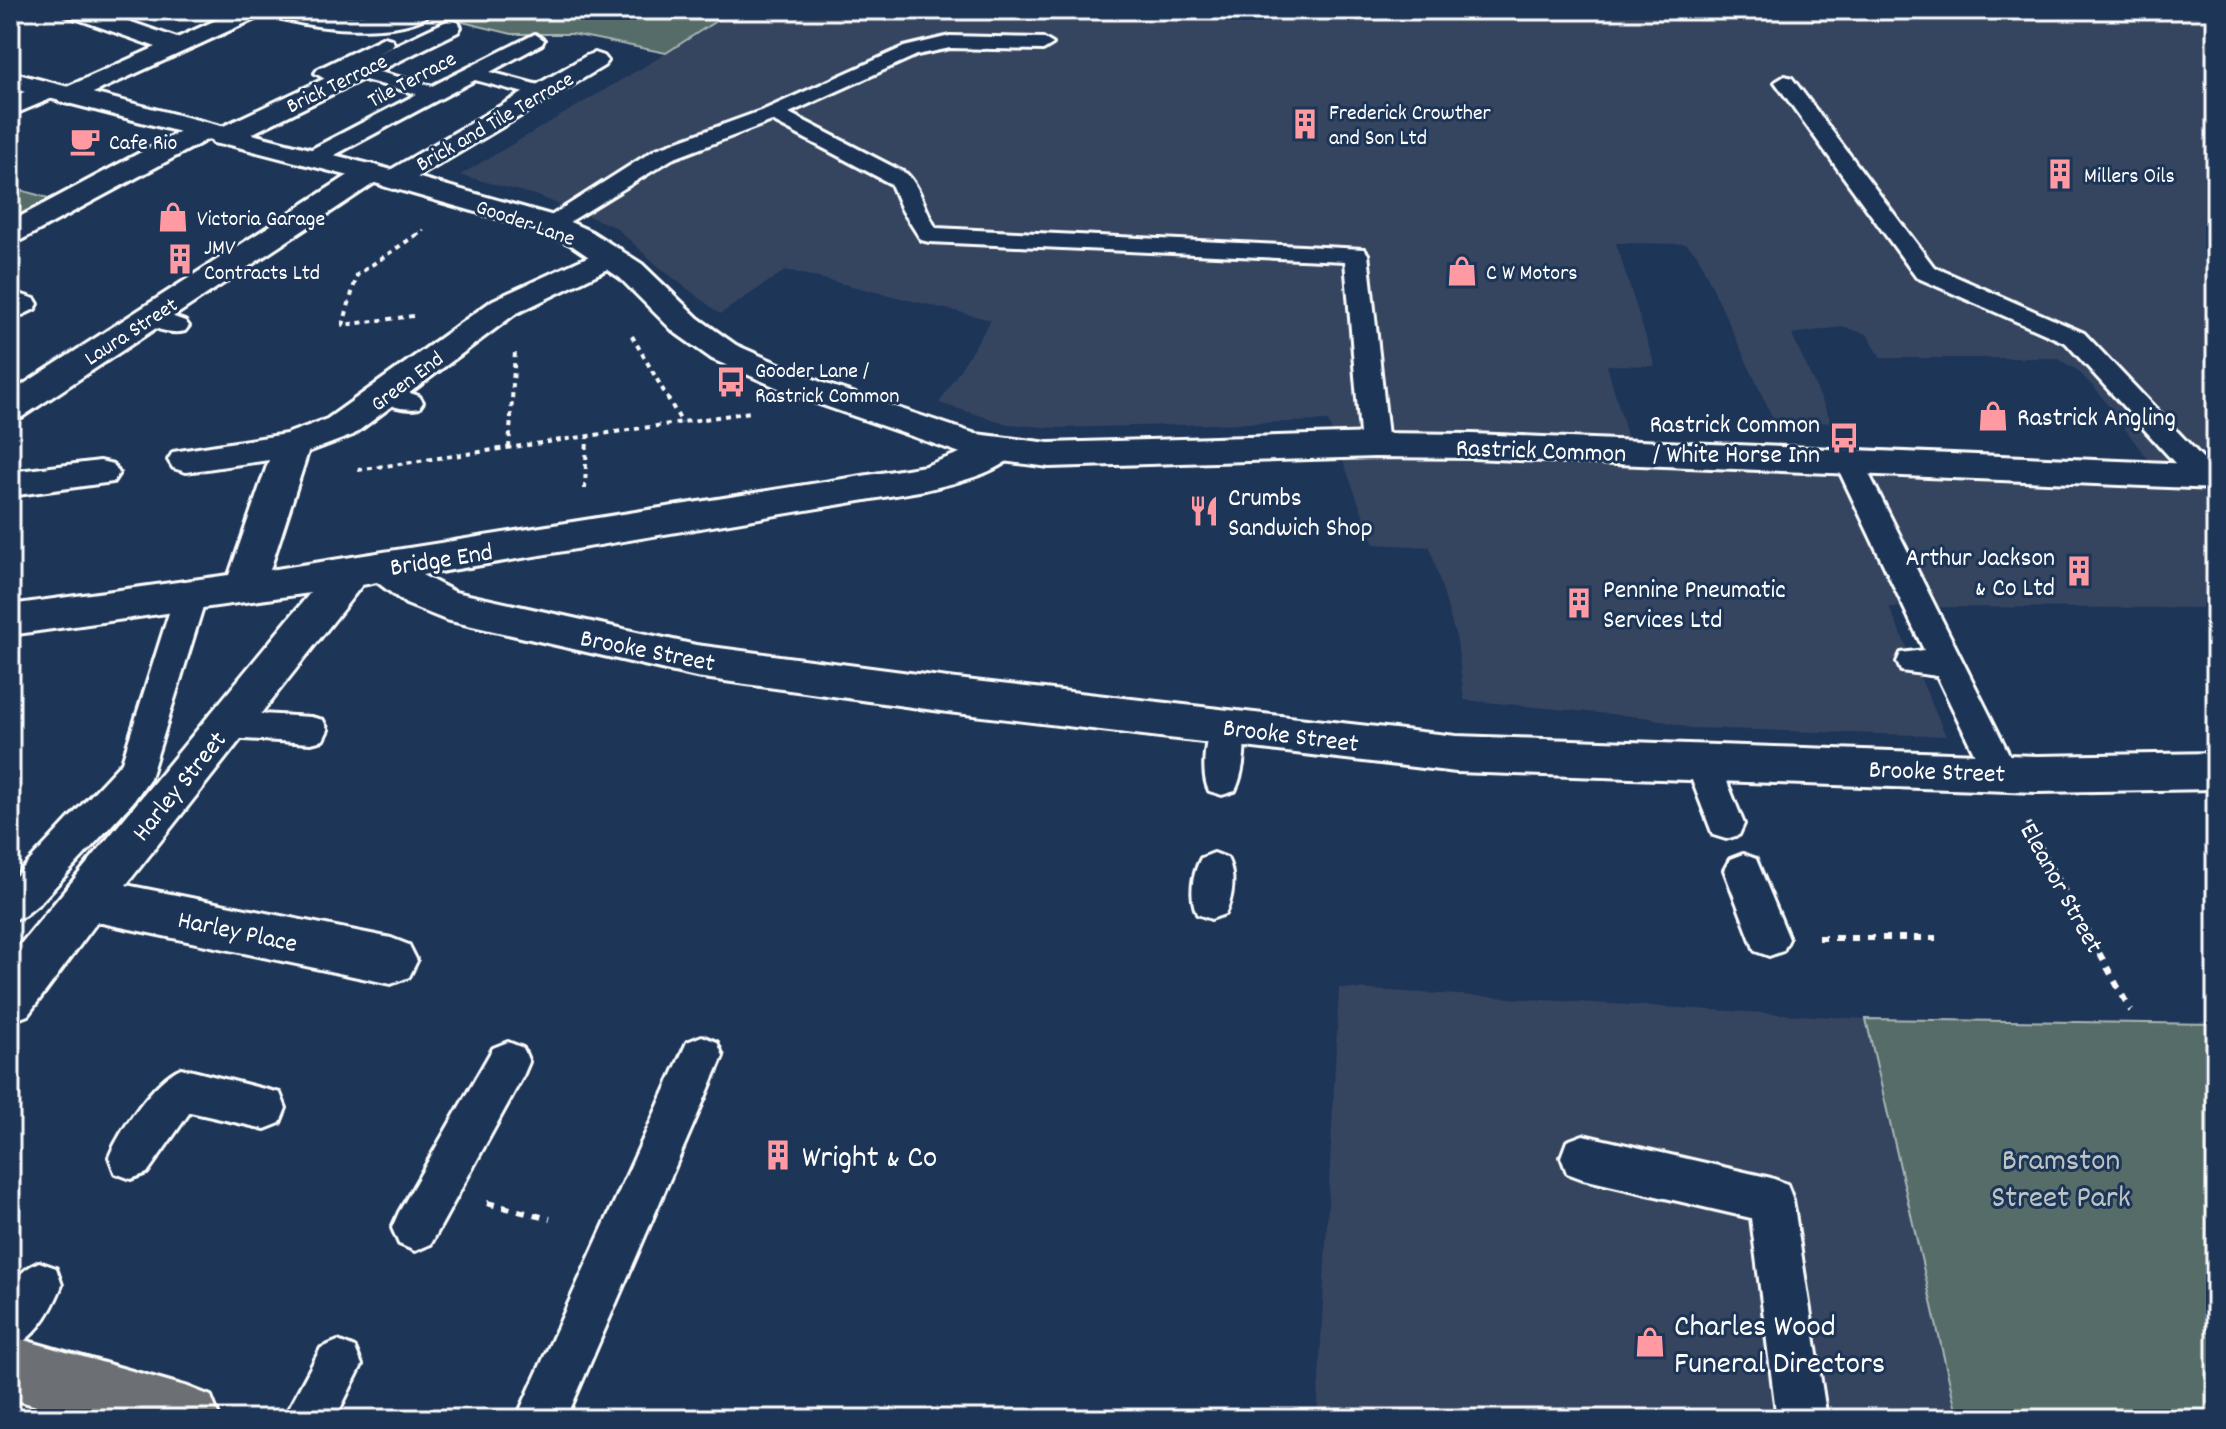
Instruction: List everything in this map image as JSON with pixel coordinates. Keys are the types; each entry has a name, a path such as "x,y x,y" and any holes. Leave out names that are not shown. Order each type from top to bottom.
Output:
{"main road":[{"path":"10,1367 188,1419"}],"street":[{"path":"74,10 177,46"},
{"path":"10,108 58,93 177,46 258,10"},
{"path":"277,10 300,19 346,24 377,22 422,10"},
{"name":"Brick Terrace","path":"209,134 357,72 449,27"},
{"name":"Brick and Tile Terrace","path":"382,176 543,92 595,61"},
{"path":"10,234 325,73"},
{"name":"Gooder Lane","path":"10,80 209,134 382,176 550,224 631,271 686,325 724,352 811,390 896,421 1000,450"},
{"name":"Laura Street","path":"10,409 164,321 382,176"},
{"name":"Green End","path":"186,460 287,463 340,427 399,398 504,307 609,256"},
{"name":"Rastrick Common","path":"871,486 954,471 1000,450 1088,455 1375,445 1848,460 2209,477"},
{"path":"244,589 287,463"},
{"path":"10,484 100,473"},
{"name":"Bridge End","path":"10,620 367,571 871,486"},
{"name":"Harley Street","path":"10,998 86,898 227,725 367,571"},
{"name":"Brooke Street","path":"367,571 446,605 696,661 948,695 1456,754 2000,772 2216,771"},
{"name":"Harley Place","path":"86,898 391,961"}],"lane":[{"name":"Tile Terrace","path":"310,159 535,40"},
{"path":"550,224 664,154 773,113 870,67 927,46 967,41 1043,44"},
{"path":"325,73 384,43"},
{"path":"357,72 434,93"},
{"path":"472,73 543,92"},
{"path":"1785,82 1925,272 2075,338 2209,477"},
{"path":"773,113 899,179 905,185 913,210 929,235 1356,254 1375,445"},
{"path":"10,298 26,304 10,313"},
{"path":"1848,460 1872,538 1929,663 2000,772"},
{"path":"10,904 38,880 138,768 190,597"},
{"path":"227,725 311,730"},
{"path":"1222,781 1227,726"},
{"path":"1703,762 1726,824"},
{"path":"1743,870 1769,939"},
{"path":"541,1419 702,1056"},
{"path":"425,1209 508,1062"},
{"path":"131,1157 181,1089 265,1108"},
{"path":"1583,1157 1771,1200 1802,1419"},
{"path":"10,1325 39,1285"},
{"path":"308,1419 338,1365"}],"path":[{"path":"419,315 343,325 357,275 468,200"},
{"path":"509,448 518,300"},
{"path":"633,343 682,423"},
{"path":"287,463 509,448 758,411"},
{"path":"585,487 587,438"},
{"name":"Eleanor Street","path":"2000,772 2131,1011"},
{"path":"1769,939 1936,938"},
{"path":"425,1209 550,1219"}],"shaded area":[{"path":"734,10 2191,10 2216,32 2216,461 2199,461 2216,482 2216,608 1889,607 1946,736 1690,728 1651,718 1464,700 1457,641 1430,547 1374,544 1328,421 1055,428 1008,424 939,403 991,320 786,270 720,314 659,267 615,227 538,196 460,175 684,43","holes":["1616,243 1686,244 1697,254 1773,419 1832,423 1792,334 1842,327 1867,334 1881,358 2057,358 2077,370 2098,392 2148,460 1628,439 1607,365 1655,366"]},
{"path":"1339,988 1866,1019 1958,1419 1317,1419"}],"green space":[{"path":"466,10 733,10 666,53 572,34 512,34 454,20"},
{"path":"10,187 52,199 10,221"},
{"name":"Bramston Street Park","path":"1866,1019 2216,1024 2216,1419 1958,1419"}],"place":[{"name":"Frederick Crowther and Son Ltd","path":"1305,124"},
{"name":"Cafe Rio","path":"85,141"},
{"name":"Millers Oils","path":"2060,174"},
{"name":"Victoria Garage","path":"173,217"},
{"name":"JMV Contracts Ltd","path":"180,259"},
{"name":"C W Motors","path":"1462,271"},
{"name":"Gooder Lane / Rastrick Common","path":"731,382"},
{"name":"Rastrick Angling","path":"1993,416"},
{"name":"Rastrick Common / White Horse Inn","path":"1844,438"},
{"name":"Crumbs Sandwich Shop","path":"1204,511"},
{"name":"Arthur Jackson & Co Ltd","path":"2079,571"},
{"name":"Pennine Pneumatic Services Ltd","path":"1579,603"},
{"name":"Wright & Co","path":"778,1155"},
{"name":"Charles Wood Funeral Directors","path":"1650,1342"}]}
